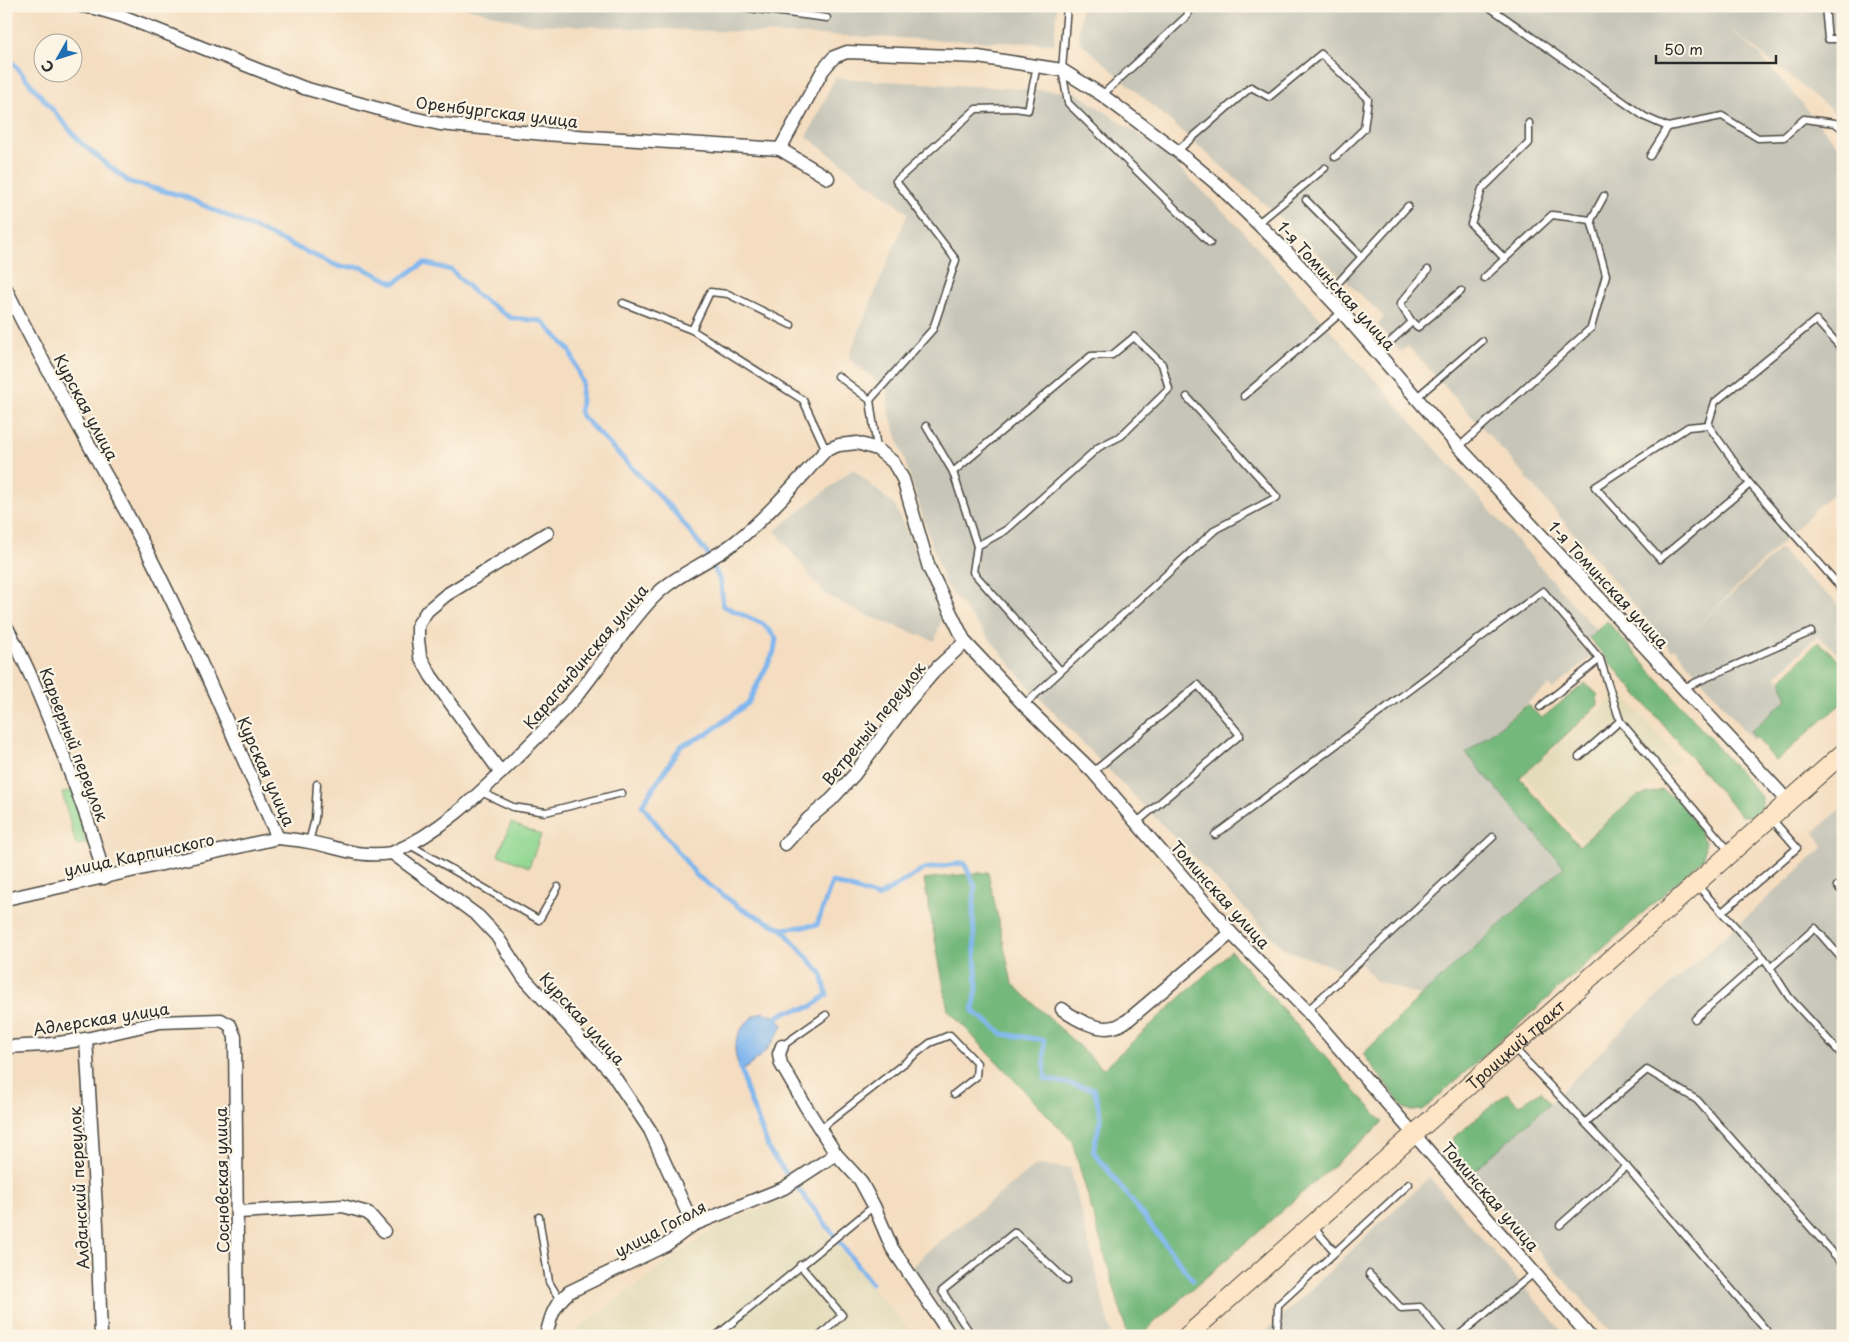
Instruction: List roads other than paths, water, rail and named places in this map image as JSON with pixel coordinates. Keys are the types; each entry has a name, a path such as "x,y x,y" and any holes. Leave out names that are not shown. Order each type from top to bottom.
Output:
{"main road":[{"name":"Троицкий тракт","path":"1187,1336 1843,753"}],"street":[{"name":"Оренбургская улица","path":"82,6 122,16 304,88 404,116 431,122 554,135 780,149 828,178"},
{"name":"1-я Томинская улица","path":"780,149 823,70 834,57 847,52 978,57 1037,65 1062,70 1102,95 1177,151 1219,186 1258,223 1327,295 1459,447 1788,801"},
{"name":"Курская улица","path":"6,288 70,412 146,550 196,653 278,838 309,842 355,854 375,856 392,853 478,916 496,935 524,978 611,1072 650,1130 693,1225"},
{"path":"826,450 838,445 856,443 877,449"},
{"name":"Томинская улица","path":"877,449 893,462 903,479 929,568 965,642 1024,705 1093,772 1231,933 1307,1010 1589,1336"},
{"name":"Карагандинская улица","path":"392,853 434,831 481,792 542,733 577,695 652,599 669,584 712,559 738,540 764,517 826,450"},
{"path":"501,773 431,676 420,656 418,626 427,611 446,595 547,533"},
{"name":"Карьерный переулок","path":"6,626 22,656 69,768 98,851 104,878"},
{"name":"Ветреный переулок","path":"785,844 808,818 831,800 854,775 907,703 938,667 965,642"},
{"name":"улица Карпинского","path":"6,899 278,838"},
{"path":"1062,1009 1073,1017 1100,1027 1116,1027 1128,1020 1231,933"},
{"name":"Адлерская улица","path":"6,1047 45,1045 86,1039 160,1022 221,1020 230,1025"},
{"name":"Сосновская улица","path":"230,1025 235,1037 238,1336"},
{"name":"Алданский переулок","path":"86,1039 97,1225 101,1336"},
{"path":"782,1046 780,1054 781,1064 836,1154 860,1180 874,1206 892,1248 951,1336"},
{"name":"улица Гоголя","path":"560,1300 569,1292 666,1246 693,1225 784,1188 836,1154"},
{"path":"238,1212 343,1206 368,1212 384,1231"},
{"path":"546,1336 552,1311 560,1300"}],"lane":[{"path":"732,6 827,18"},
{"path":"1067,6 1062,70 1068,103 1210,243"},
{"path":"1102,95 1187,16 1190,6"},
{"path":"1488,6 1645,117 1668,127 1722,116 1758,138 1784,138 1804,118 1835,123 1843,129"},
{"path":"1825,6 1828,39 1843,39"},
{"path":"1177,151 1251,86 1268,97 1321,54 1368,99 1364,129 1335,157"},
{"path":"870,400 933,329 956,260 896,181 976,109 1015,108 1028,110 1037,65"},
{"path":"1505,259 1471,224 1482,189 1529,144 1529,123"},
{"path":"1650,156 1668,127"},
{"path":"1258,223 1325,168"},
{"path":"1459,447 1591,328 1606,275 1591,220 1604,196"},
{"path":"1306,200 1362,257"},
{"path":"1327,295 1408,206"},
{"path":"1484,278 1552,215 1591,220"},
{"path":"1428,270 1400,304 1412,322 1418,327 1461,291"},
{"path":"692,330 710,292 728,294 791,325"},
{"path":"623,303 692,330 803,400 826,450"},
{"path":"1244,396 1342,312"},
{"path":"1708,425 1715,402 1816,320 1843,350"},
{"path":"1378,353 1412,322"},
{"path":"953,472 1091,356 1112,355 1134,337 1162,364 1169,389 1121,436 1099,447 1006,530 977,546"},
{"path":"1416,398 1482,341"},
{"path":"838,376 870,400 877,449"},
{"path":"1024,705 1216,529 1277,497 1187,397"},
{"path":"1708,425 1750,484 1843,590"},
{"path":"1708,425 1688,427 1595,487 1660,560 1750,484"},
{"path":"926,426 953,472 977,546 973,572 1060,670"},
{"path":"1215,835 1543,591 1600,659 1620,721 1730,852"},
{"path":"1683,688 1811,632"},
{"path":"1540,707 1600,659"},
{"path":"1093,772 1198,685 1240,735 1136,823"},
{"path":"1578,757 1620,721"},
{"path":"309,842 315,819 317,784"},
{"path":"481,792 513,808 546,812 622,793"},
{"path":"1722,912 1797,848 1770,817"},
{"path":"1307,1010 1493,837"},
{"path":"410,845 539,920 558,887"},
{"path":"1696,884 1764,958 1789,996 1842,1054"},
{"path":"1837,886 1843,892"},
{"path":"1770,968 1815,928 1843,960"},
{"path":"1695,1019 1764,958"},
{"path":"782,1046 826,1015"},
{"path":"820,1129 930,1043 950,1035 977,1063 976,1077 954,1094"},
{"path":"1512,1046 1626,1166 1769,1335"},
{"path":"1586,1122 1647,1070 1697,1100 1843,1264"},
{"path":"1560,1225 1626,1166"},
{"path":"1277,1336 1278,1305 1409,1184"},
{"path":"716,1336 874,1206"},
{"path":"540,1217 548,1282 560,1300"},
{"path":"1311,1225 1335,1252"},
{"path":"972,1336 942,1291 1016,1232 1067,1281"},
{"path":"800,1265 842,1315 820,1336"},
{"path":"1458,1336 1535,1272"},
{"path":"1369,1274 1401,1308 1420,1307 1444,1336"}],"water":[{"path":"763,1012 777,1017 783,1025 765,1052 740,1072 735,1051 737,1037 748,1021"}],"waterway":[{"path":"6,55 81,143 129,182 183,196 340,267 361,267 394,283 424,263 451,270 479,297 511,318 542,321 570,351 582,382 580,414 671,508 707,553 721,583 723,606 763,624 776,638 774,652 748,703 707,734 681,746 642,805 697,876 742,909 782,929 817,925 832,882 878,897 924,869 964,863 975,886 973,917 977,989 973,1011 1003,1034 1044,1040 1045,1079 1094,1089 1101,1117 1093,1151 1193,1280"},
{"path":"773,1019 786,1012 811,1007 827,995 822,974 782,929"},
{"path":"740,1065 746,1089 770,1152 871,1283"}]}
